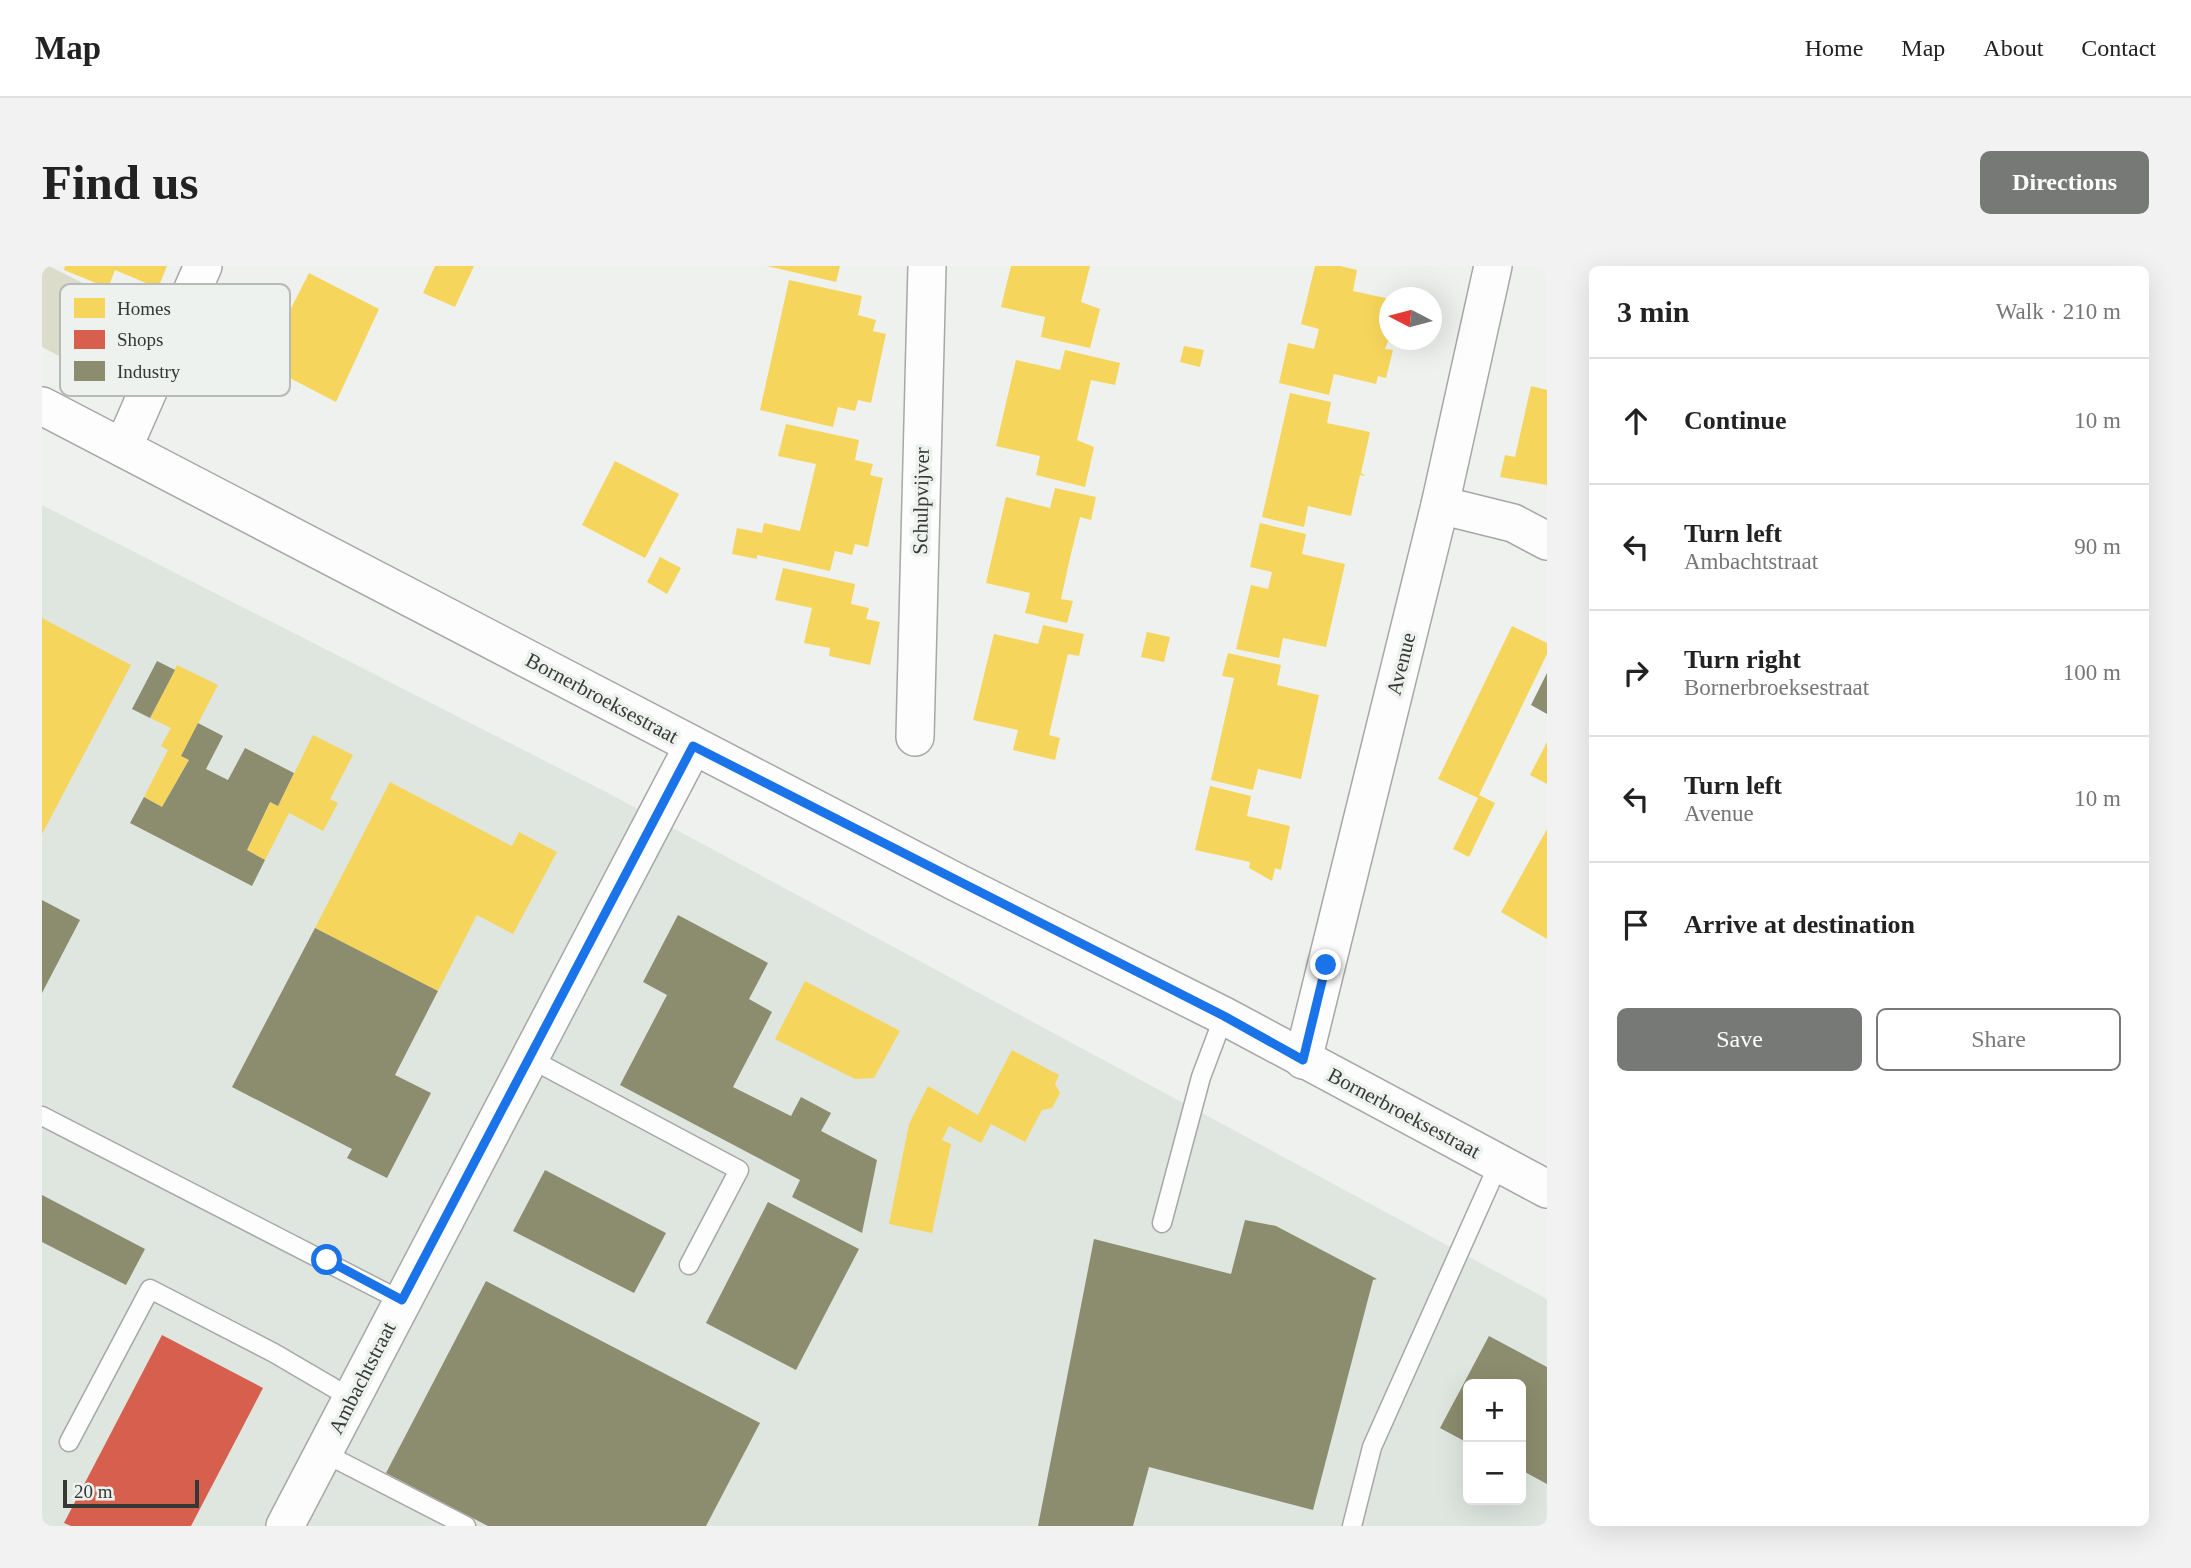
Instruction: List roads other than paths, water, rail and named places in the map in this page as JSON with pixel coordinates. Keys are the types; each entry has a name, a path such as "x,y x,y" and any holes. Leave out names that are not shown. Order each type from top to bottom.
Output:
{"street":[{"path":"195,284 203,266"},
{"name":"Schulpvijver","path":"915,737 927,266"},
{"name":"Avenue","path":"1303,1060 1440,505 1493,266"},
{"path":"122,448 145,396"},
{"name":"Bornerbroeksestraat","path":"42,406 693,746 1224,1016 1547,1189"},
{"path":"1440,505 1513,523 1547,541"},
{"name":"Ambachtstraat","path":"285,1526 693,746"}],"lane":[{"path":"1162,1223 1201,1077 1224,1016"},
{"path":"529,1058 739,1170 689,1265"},
{"path":"42,1116 402,1300"},
{"name":"Bornerbroeksestraat","path":"1352,1526 1372,1447 1499,1163"},
{"path":"69,1442 150,1289 274,1353 351,1398"},
{"path":"324,1453 466,1526"}]}
